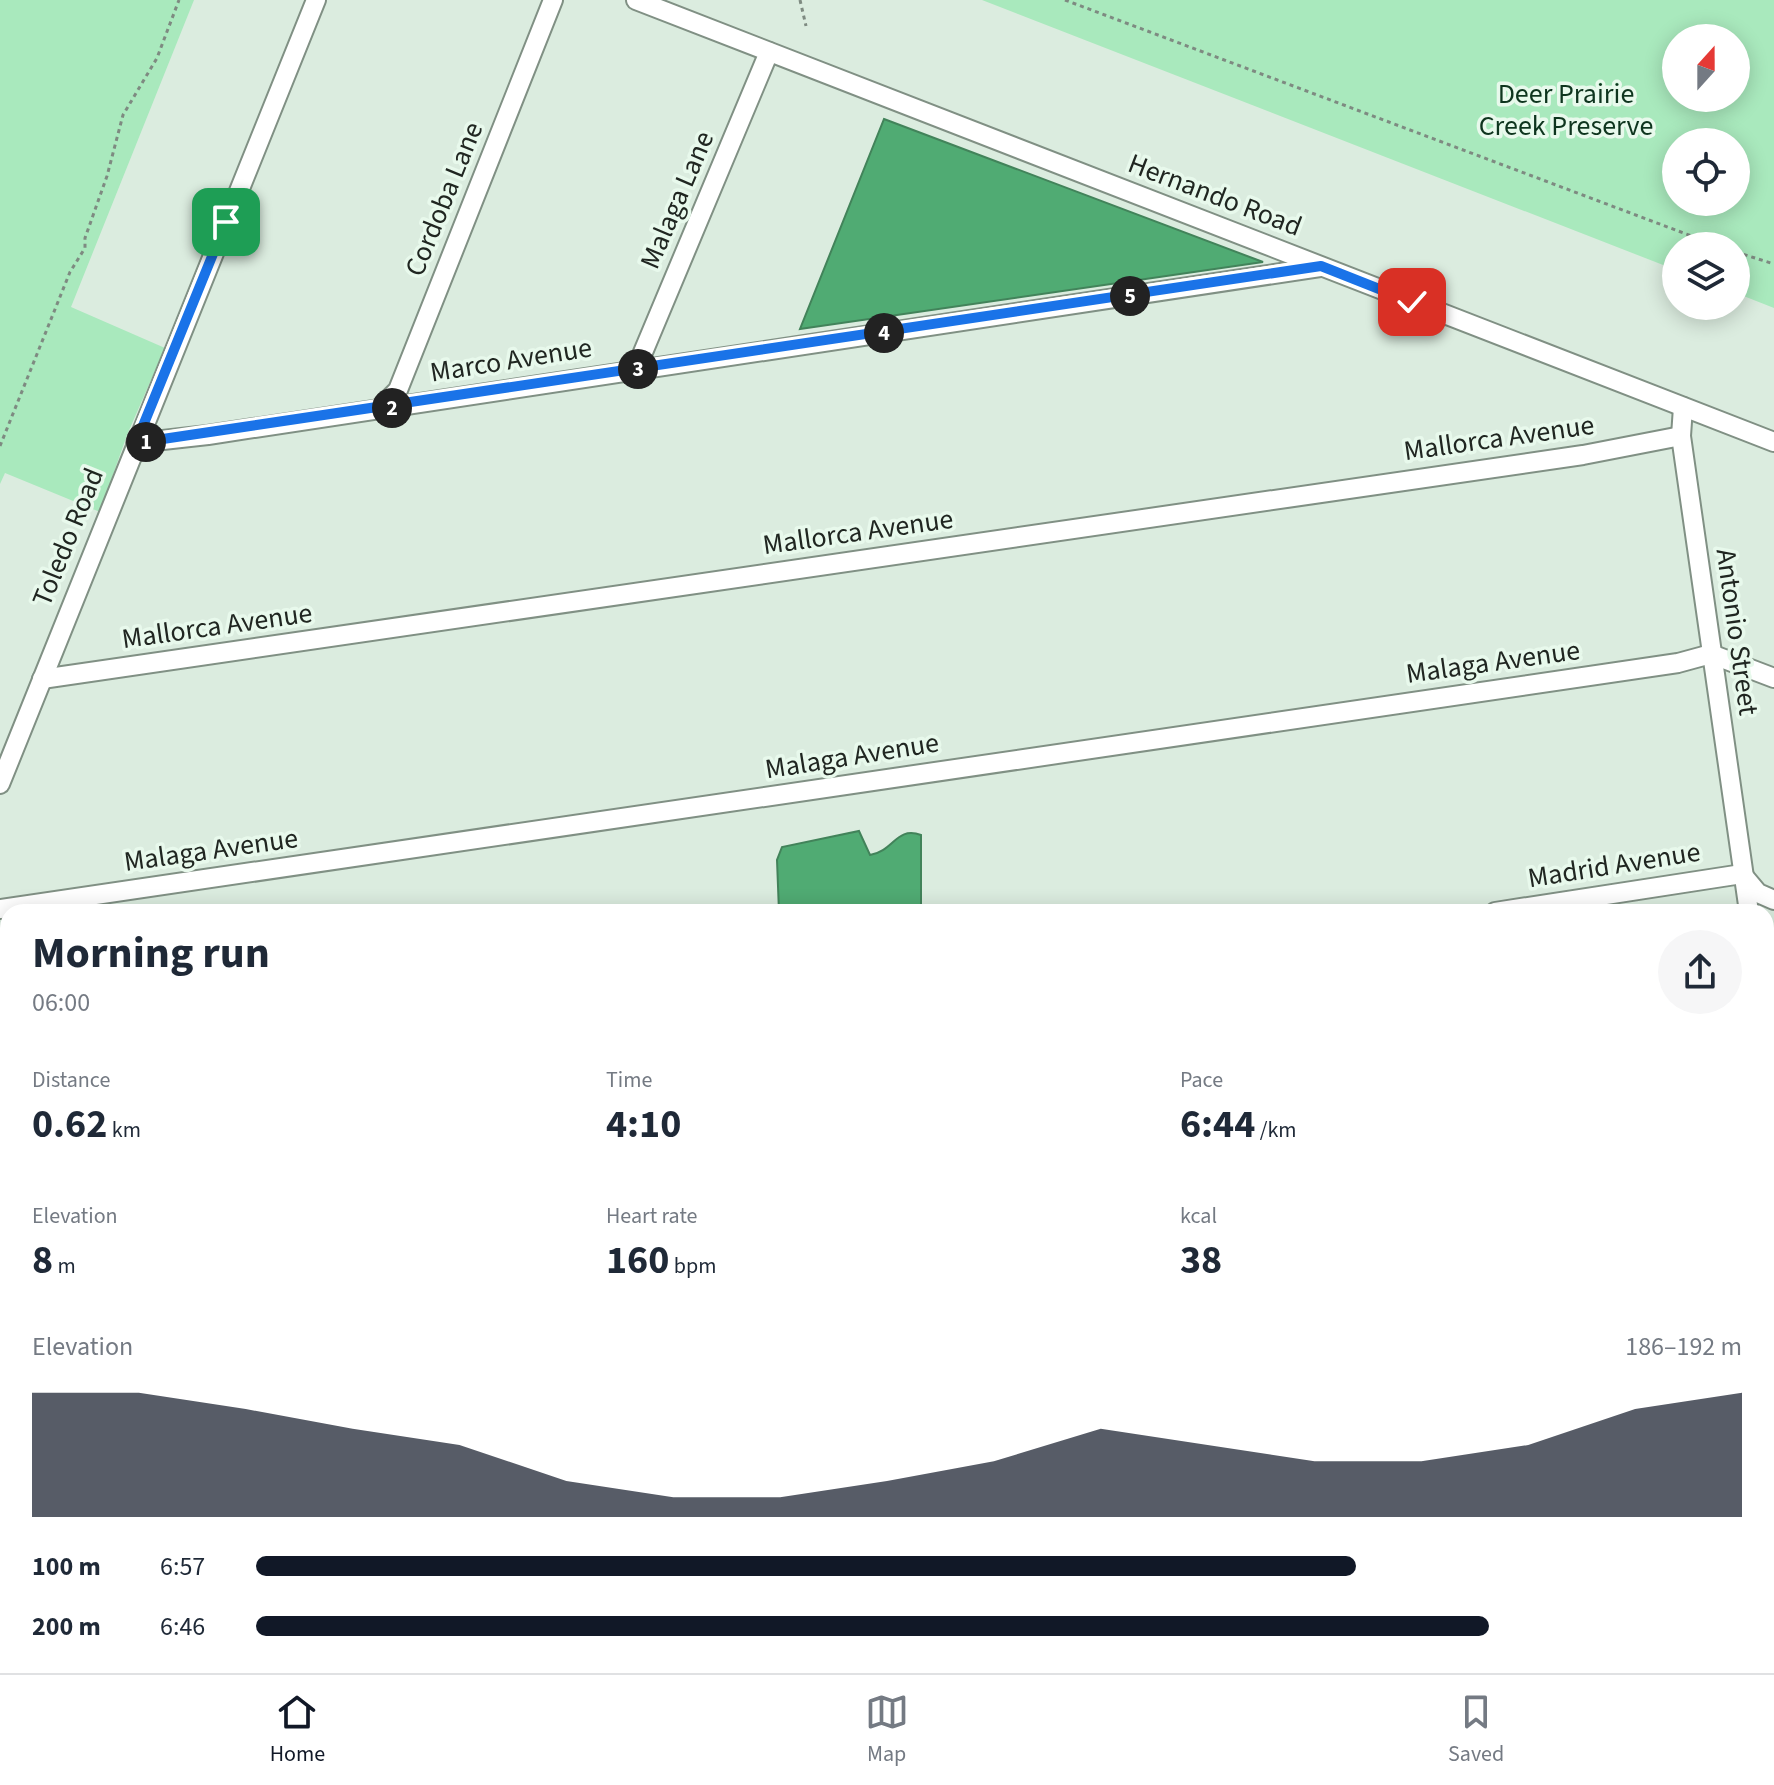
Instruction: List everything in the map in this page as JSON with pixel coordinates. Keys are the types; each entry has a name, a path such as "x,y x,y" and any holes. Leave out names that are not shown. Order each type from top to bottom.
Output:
{"street":[{"name":"Toledo Road","path":"0,784 316,0"},
{"name":"Cordoba Lane","path":"377,410 398,390 553,0"},
{"name":"Hernando Road","path":"636,0 1774,442"},
{"name":"Malaga Lane","path":"636,369 769,52"},
{"name":"Marco Avenue","path":"136,443 377,410 1321,266"},
{"name":"Antonio Street","path":"1683,407 1681,436 1748,904"},
{"name":"Mallorca Avenue","path":"42,679 1567,457 1681,436"},
{"path":"1711,654 1774,678"},
{"name":"Malaga Avenue","path":"34,904 1678,663 1711,654"},
{"path":"1742,874 1758,893 1774,900"},
{"name":"Madrid Avenue","path":"1547,904 1742,874"}],"path":[{"path":"0,446 70,272 85,248 85,238 107,176 123,115 157,58 179,0"},
{"path":"800,0 806,26"},
{"path":"1065,0 1681,232"},
{"path":"1750,256 1774,264"}],"green space":[{"path":"0,0 194,0 71,307 165,348 127,435 100,512 5,473 0,484"},
{"name":"Deer Prairie Creek Preserve","path":"982,0 1774,0 1774,308 1750,299 1750,232 1662,232 1662,265"}],"shaded area":[{"path":"884,119 1263,262 800,329"},
{"path":"859,831 870,855 885,849 900,836 921,835 921,904 779,904 777,860 782,847"}],"route":[{"path":"226,222 136,443 389,408 1321,266 1412,302"}]}
